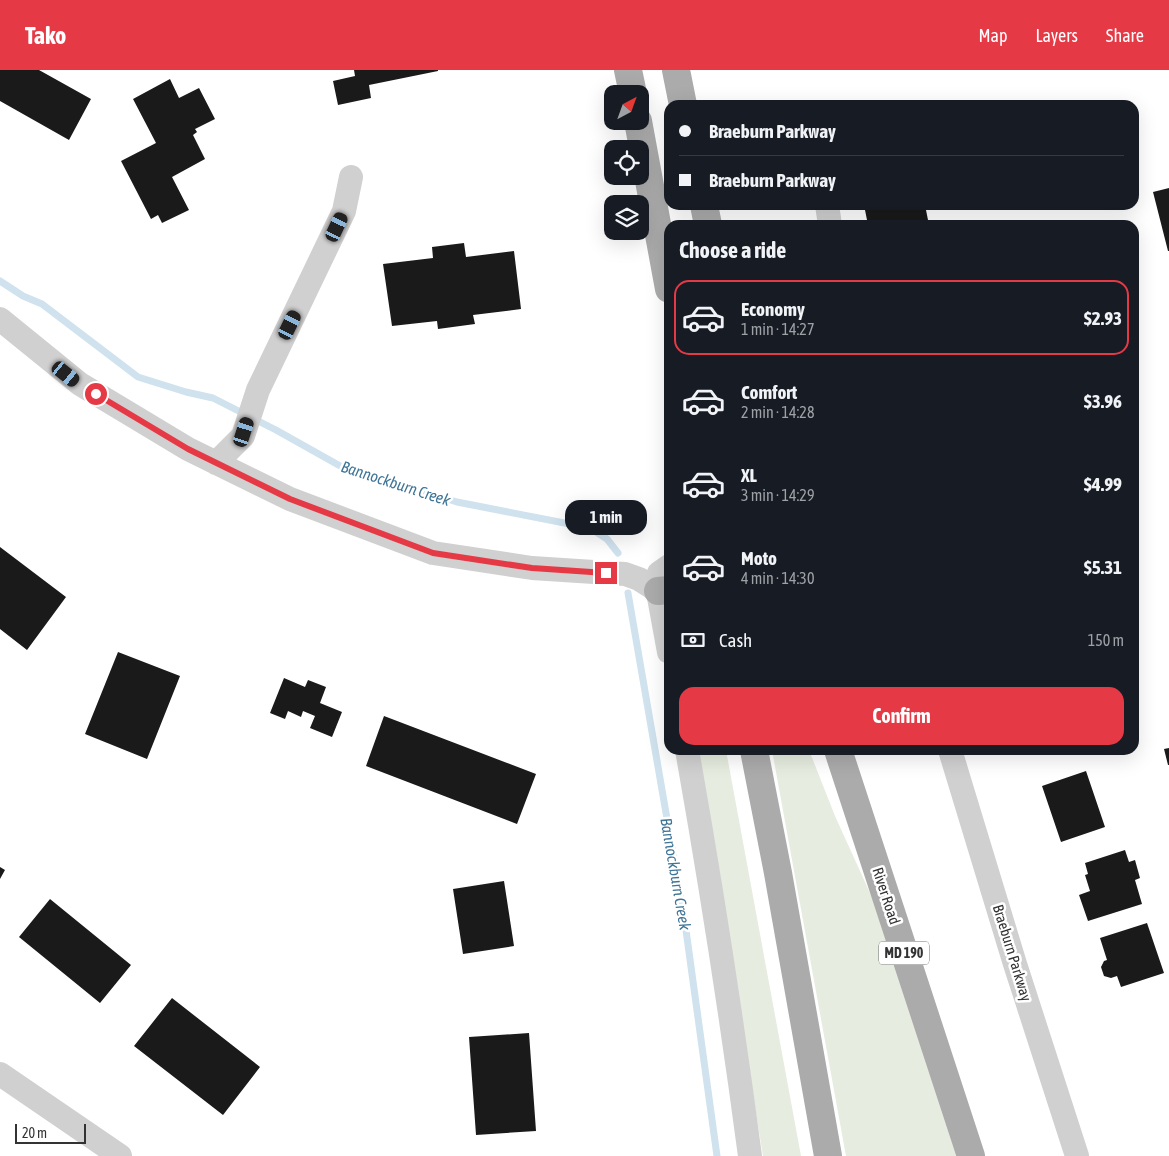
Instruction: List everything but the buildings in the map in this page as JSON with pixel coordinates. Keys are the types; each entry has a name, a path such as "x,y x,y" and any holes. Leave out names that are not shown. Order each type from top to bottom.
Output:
{"main road":[{"path":"628,70 631,85"},
{"path":"676,70 682,100"},
{"path":"640,130 664,262"},
{"path":"755,755 778,873 828,1156"},
{"name":"River Road","path":"840,755 971,1156"}],"street":[{"path":"216,463 243,436 258,390 344,211 351,177"},
{"path":"0,319 80,384 174,440 290,499 433,553 532,568 625,574 663,590"},
{"path":"663,590 656,581 659,573 664,570"},
{"path":"688,755 730,1011 750,1156"},
{"name":"Braeburn Parkway","path":"952,755 1015,964 1077,1156"},
{"path":"0,1074 120,1156"}],"shaded area":[{"path":"698,755 727,755 801,1156 763,1156"},
{"path":"773,755 811,755 835,816 875,904 961,1156 846,1156"}],"waterway":[{"name":"Bannockburn Creek","path":"0,281 23,296 42,304 138,377 186,392 213,398 342,467 457,502 590,528 607,539 618,553"},
{"name":"Bannockburn Creek","path":"628,593 685,923 717,1156"}],"route":[{"path":"96,394 188,449 290,499 433,553 532,568 606,573"}]}
